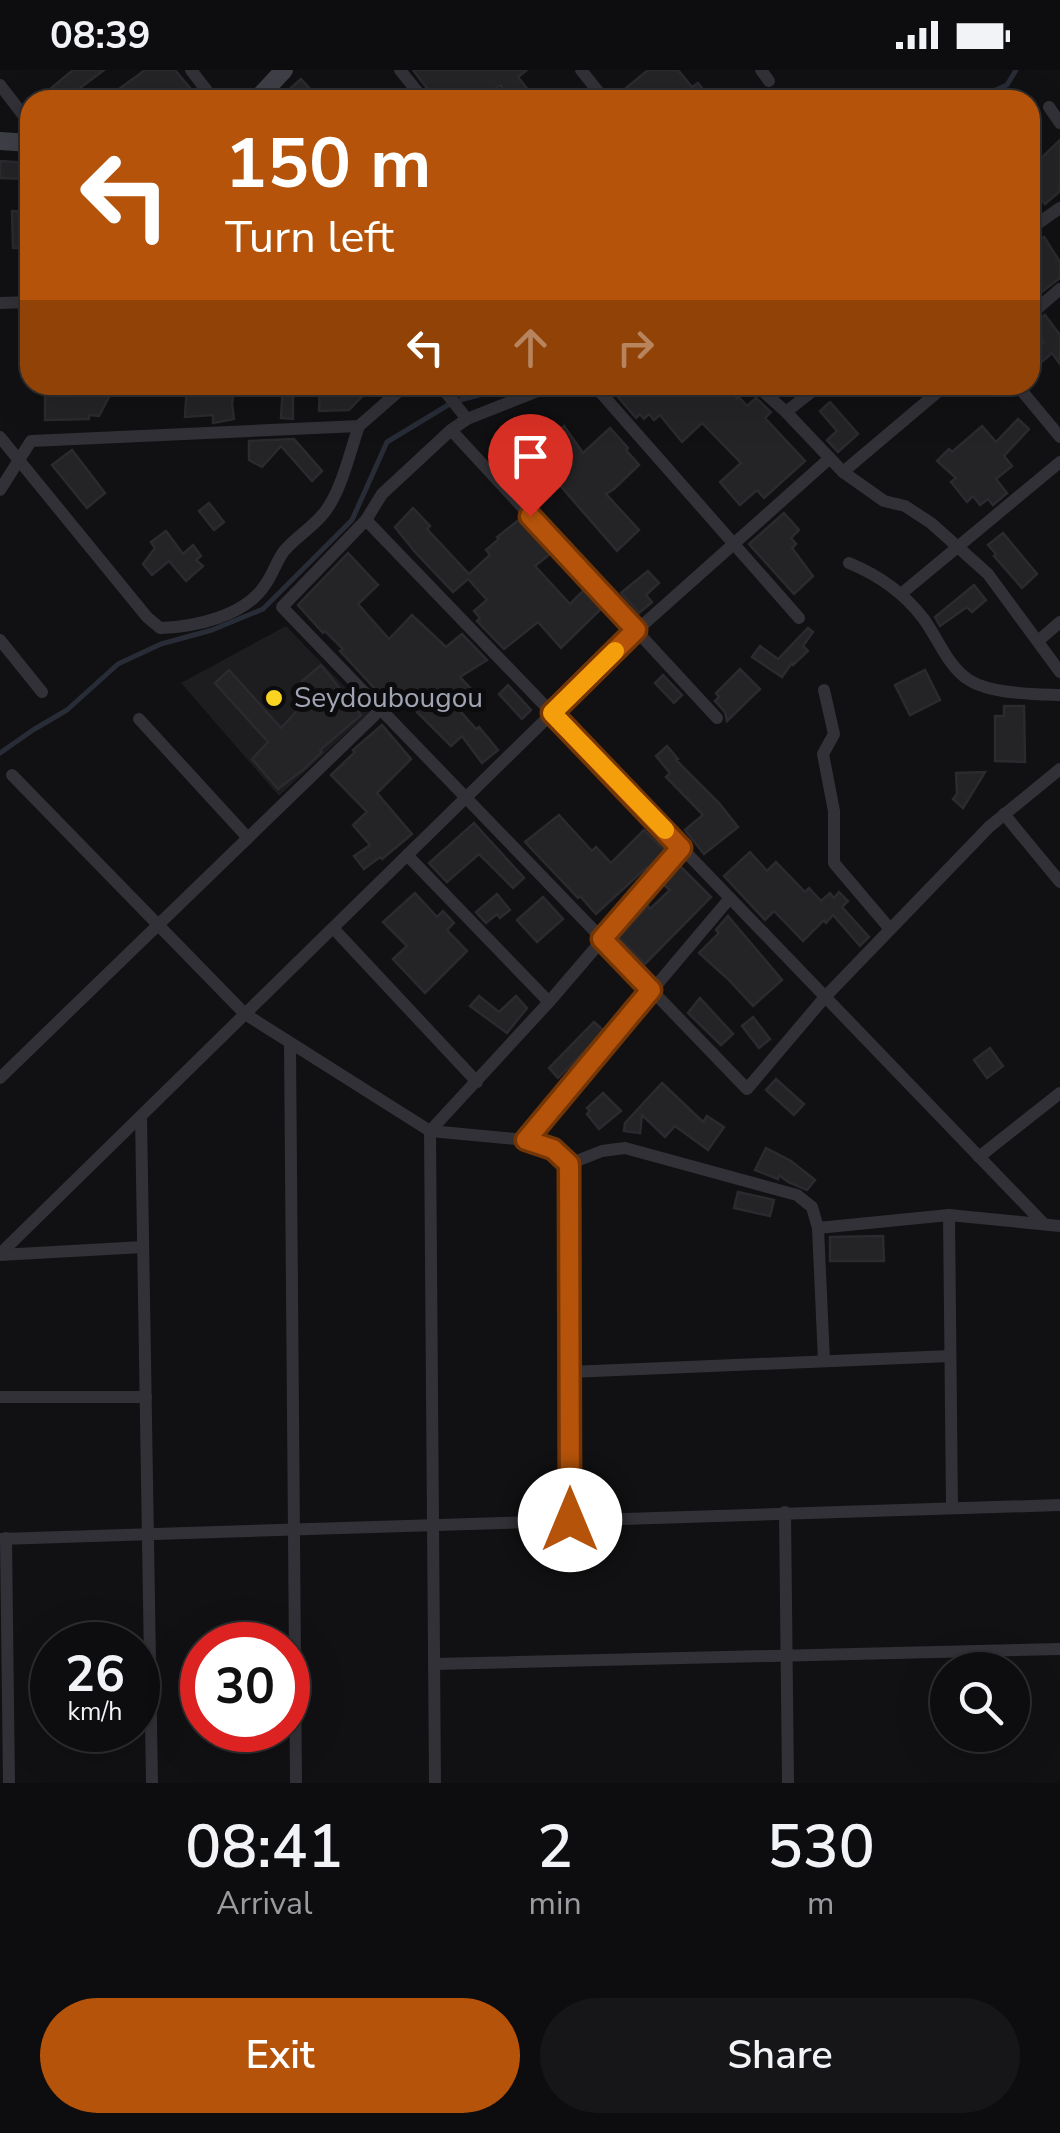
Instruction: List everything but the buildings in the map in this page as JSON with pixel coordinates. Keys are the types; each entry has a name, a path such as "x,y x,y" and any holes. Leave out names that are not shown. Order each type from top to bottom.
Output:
{"street":[{"path":"190,70 206,90"},
{"path":"265,90 284,70"},
{"path":"400,70 416,90"},
{"path":"581,70 597,90"},
{"path":"0,85 20,111"},
{"path":"1049,108 1060,122"},
{"path":"1040,306 1060,289"},
{"path":"0,437 147,618 160,628 186,627 234,611 265,586 287,547 323,514 334,498 358,426 394,395"},
{"path":"448,395 467,419"},
{"path":"528,395 467,419 451,430 382,494 366,520 282,607 748,1090 825,996 989,827 1060,769"},
{"path":"603,395 798,618"},
{"path":"767,395 844,472 884,501 905,506 931,523 988,574 1060,672"},
{"path":"786,412 807,395"},
{"path":"844,472 934,395"},
{"path":"1025,395 1060,437"},
{"path":"0,490 31,441 358,426"},
{"path":"451,430 717,718"},
{"path":"0,1254 636,630 830,458"},
{"path":"901,594 1060,462"},
{"path":"366,520 1043,1223"},
{"path":"850,563 901,594 967,680 987,688 1060,696"},
{"path":"1038,640 1060,622"},
{"path":"0,640 42,692"},
{"path":"824,690 834,734 823,754 834,811 834,863 890,929"},
{"path":"0,1078 381,709"},
{"path":"139,719 248,838"},
{"path":"12,775 245,1014 430,1131 526,1140 553,1149 569,1164 570,1520"},
{"path":"1004,814 1060,882"},
{"path":"435,1783 430,1131 478,1082 681,848"},
{"path":"407,855 548,1002"},
{"path":"526,1140 730,898"},
{"path":"333,928 478,1082"},
{"path":"290,1044 296,1783"},
{"path":"979,1157 1060,1093"},
{"path":"141,1116 152,1783"},
{"path":"569,1164 602,1151 625,1148 797,1195 812,1207 818,1228 824,1361"},
{"path":"818,1228 949,1214 1060,1226"},
{"path":"949,1214 952,1507"},
{"path":"0,1254 144,1247"},
{"path":"570,1372 950,1356"},
{"path":"0,1397 146,1397"},
{"path":"8,1783 3,1539 1060,1505"},
{"path":"785,1512 788,1783"},
{"path":"434,1664 1060,1649"}],"shaded area":[{"name":"Seydoubougou","path":"286,626 369,712 279,796 181,683"}],"waterway":[{"path":"996,90 1007,85 1016,70"},
{"path":"0,753 67,710 118,664 161,644 212,630 263,609 352,520 387,442 453,402 479,395"}],"slow traffic":[{"path":"615,651 552,713 665,830"}],"place":[{"name":"Seydoubougou","path":"274,698"}],"route":[{"path":"530,516 636,630 552,713 681,848 602,939 651,990 526,1140 553,1149 569,1164 570,1520"}]}
